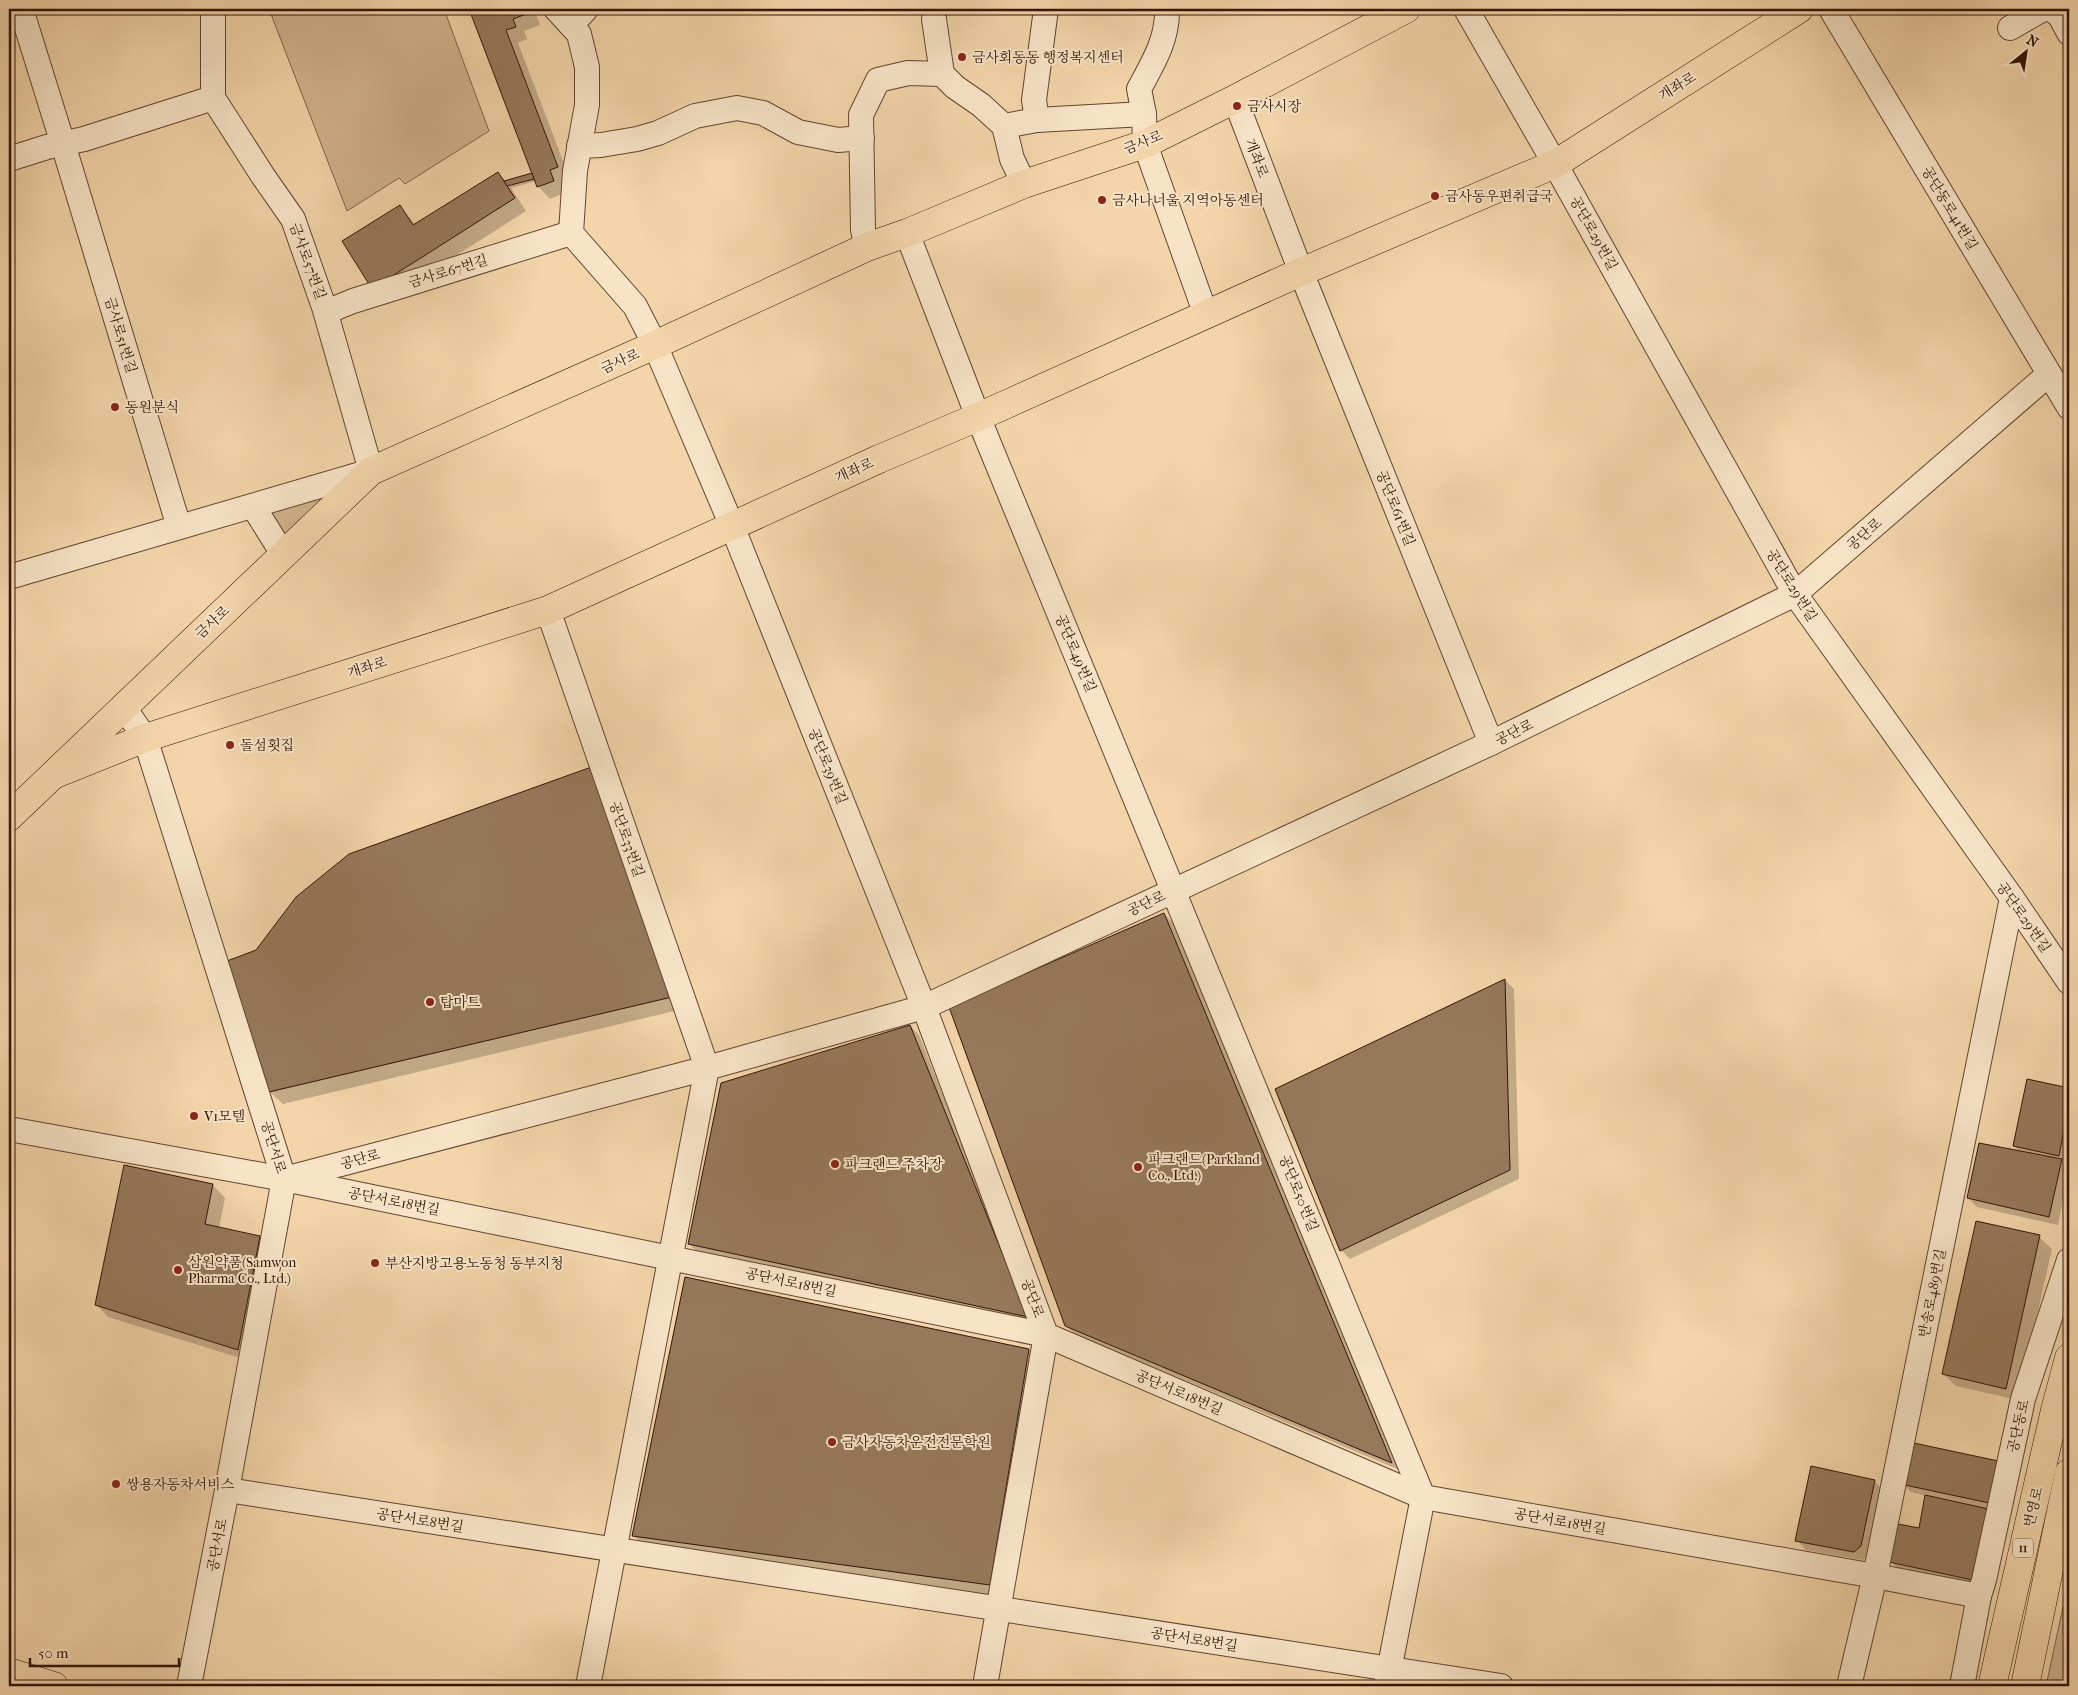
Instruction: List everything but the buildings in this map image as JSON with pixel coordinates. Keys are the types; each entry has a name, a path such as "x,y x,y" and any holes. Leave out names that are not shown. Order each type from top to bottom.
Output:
{"main road":[{"name":"금사로","path":"53,775 123,706 372,471 655,345 867,247 908,233 1024,184 1145,144 1406,9"},
{"name":"개좌로","path":"9,817 53,775 145,738 548,610 879,459 978,417 1301,272 1555,164 1799,9"},
{"name":"번영로","path":"1992,1686 2055,1410 2069,1358"},
{"name":"번영로","path":"2025,1686 2069,1473"},
{"path":"9,1672 54,1686"}],"street":[{"name":"금사로51번길","path":"20,9 179,526"},
{"path":"9,159 84,139 213,98 214,9"},
{"path":"1037,120 1034,100 1046,9"},
{"path":"1167,9 1167,23 1157,57 1139,89 1144,114 1145,144 1206,315"},
{"path":"1466,9 1555,164"},
{"name":"공단동로41번길","path":"1831,9 2069,407"},
{"path":"2010,28 2042,9 2050,9 2060,16 2069,33"},
{"path":"930,12 942,74 954,87 981,105 1004,126 1012,160 1024,184"},
{"path":"571,14 579,34 587,67 587,105 575,171 570,233 634,306 655,345 732,526"},
{"path":"867,247 862,230 861,115 878,80 908,73 942,74"},
{"name":"금사로57번길","path":"213,98 262,176 293,219 326,312 372,471"},
{"name":"개좌로","path":"1235,99 1301,272"},
{"path":"579,146 636,140 658,133 695,116 737,108 763,113 798,132 838,140 862,138"},
{"path":"1004,126 1037,120 1144,114"},
{"name":"공단로29번길","path":"1555,164 1795,594 2012,898 2069,982"},
{"name":"금사로67번길","path":"326,312 353,301 570,233"},
{"path":"908,233 978,417"},
{"name":"공단로61번길","path":"1301,272 1491,744"},
{"name":"공단로","path":"9,1129 284,1179 707,1068 924,1007 1491,744 1795,594 2049,374"},
{"name":"공단로49번길","path":"978,417 1174,890"},
{"name":"금사로","path":"9,577 372,471"},
{"path":"253,506 284,554"},
{"name":"공단로39번길","path":"732,526 924,1007"},
{"name":"공단로33번길","path":"548,610 707,1068"},
{"name":"공단서로","path":"123,706 145,738 284,1179 189,1686"},
{"name":"공단로50번길","path":"1174,890 1423,1497"},
{"name":"반송로489번길","path":"1848,1686 1875,1576 2012,898"},
{"name":"공단로","path":"924,1007 1046,1335"},
{"path":"588,1686 707,1068"},
{"name":"공단서로18번길","path":"284,1179 1046,1335 1423,1497 1875,1576 1978,1596"},
{"name":"공단동로","path":"1978,1596 1984,1580 2023,1399 2069,1260"},
{"path":"985,1686 1046,1335"},
{"name":"공단서로8번길","path":"227,1490 998,1609 1388,1678 1501,1686"},
{"path":"1388,1678 1423,1497"},
{"path":"1962,1686 1978,1596"}],"shaded area":[{"path":"269,9 444,9 489,131 405,184 399,178 347,211"},
{"path":"336,488 285,536 269,511"},
{"path":"2069,1579 2069,1686 2046,1686"}],"place":[{"name":"금사회동동 행정복지센터","path":"962,57"},
{"name":"금사시장","path":"1237,106"},
{"name":"금사동우편취급국","path":"1435,196"},
{"name":"금사나너울 지역아동센터","path":"1102,200"},
{"name":"동원분식","path":"115,407"},
{"name":"돌섬횟집","path":"230,745"},
{"name":"탑마트","path":"430,1002"},
{"name":"V1모텔","path":"194,1116"},
{"name":"파크랜드 주차장","path":"835,1164"},
{"name":"파크랜드(Parkland Co., Ltd.)","path":"1138,1167"},
{"name":"부산지방고용노동청 동부지청","path":"375,1263"},
{"name":"삼원약품(Samwon Pharma Co., Ltd.)","path":"178,1270"},
{"name":"금사자동차운전전문학원","path":"832,1442"},
{"name":"쌍용자동차서비스","path":"116,1484"}]}
